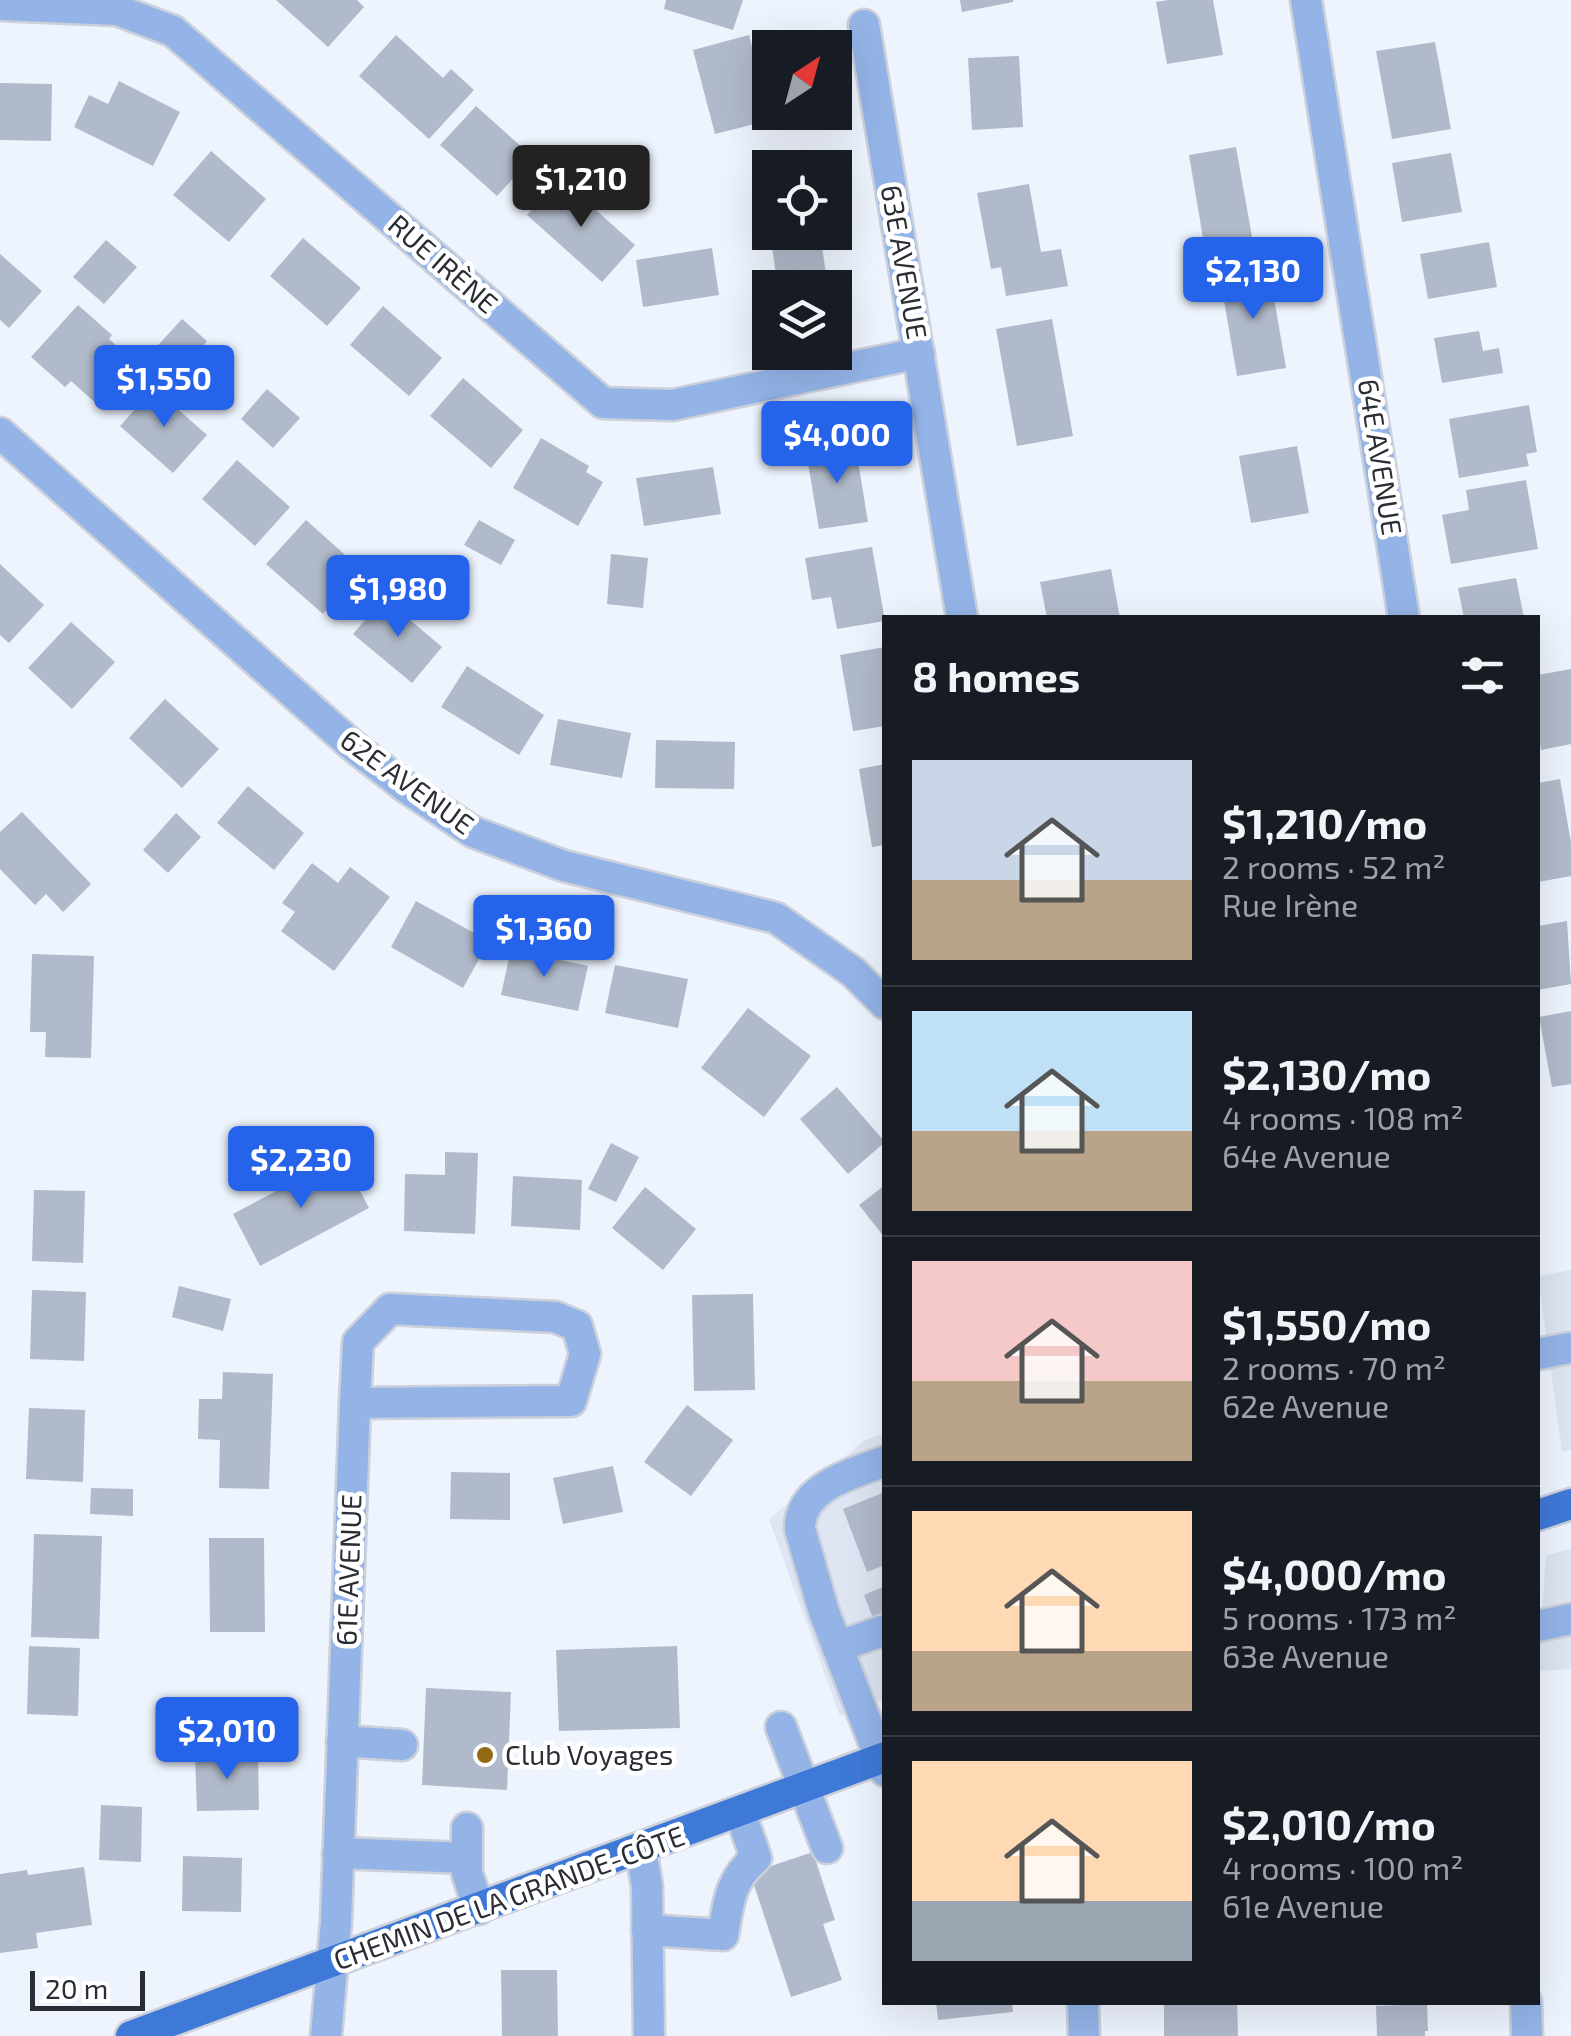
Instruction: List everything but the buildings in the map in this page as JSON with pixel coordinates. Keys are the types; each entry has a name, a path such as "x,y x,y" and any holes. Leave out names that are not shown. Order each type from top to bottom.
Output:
{"main road":[{"path":"1540,1514 1571,1504"},
{"name":"CHEMIN DE LA GRANDE-CÔTE","path":"132,2036 882,1763"}],"street":[{"name":"64E AVENUE","path":"1306,0 1404,615"},
{"name":"RUE IRÈNE","path":"0,5 118,10 174,31 603,403 674,405 919,353"},
{"name":"63E AVENUE","path":"864,24 962,615"},
{"name":"62E AVENUE","path":"0,433 353,746 406,788 473,832 564,866 776,918 853,972 882,1001"},
{"name":"61E AVENUE","path":"326,2036 338,1853 355,1404 358,1342 390,1308 555,1318 577,1326 585,1354 572,1401 355,1404"},
{"path":"1540,1354 1569,1348"},
{"path":"882,1462 851,1474 811,1497 800,1518 800,1529 837,1647 871,1694 882,1752"},
{"path":"1540,1626 1571,1619"},
{"path":"837,1647 882,1631"},
{"path":"781,1727 827,1848"},
{"path":"342,1741 402,1745"},
{"path":"647,1930 723,1935 729,1895 736,1878 756,1858 740,1812"},
{"path":"338,1853 467,1843 467,1873 480,1909"},
{"path":"641,1850 646,1868 649,2036"},
{"path":"1083,2005 1084,2036"},
{"path":"1526,2005 1527,2036"}],"shaded area":[{"path":"1571,1270 1571,1450 1562,1452 1540,1291 1540,1276"},
{"path":"882,1434 882,1701 840,1716 769,1519 865,1440"},
{"path":"1571,1549 1571,1669 1540,1671 1546,1555"}],"place":[{"name":"Club Voyages","path":"485,1755"}]}
